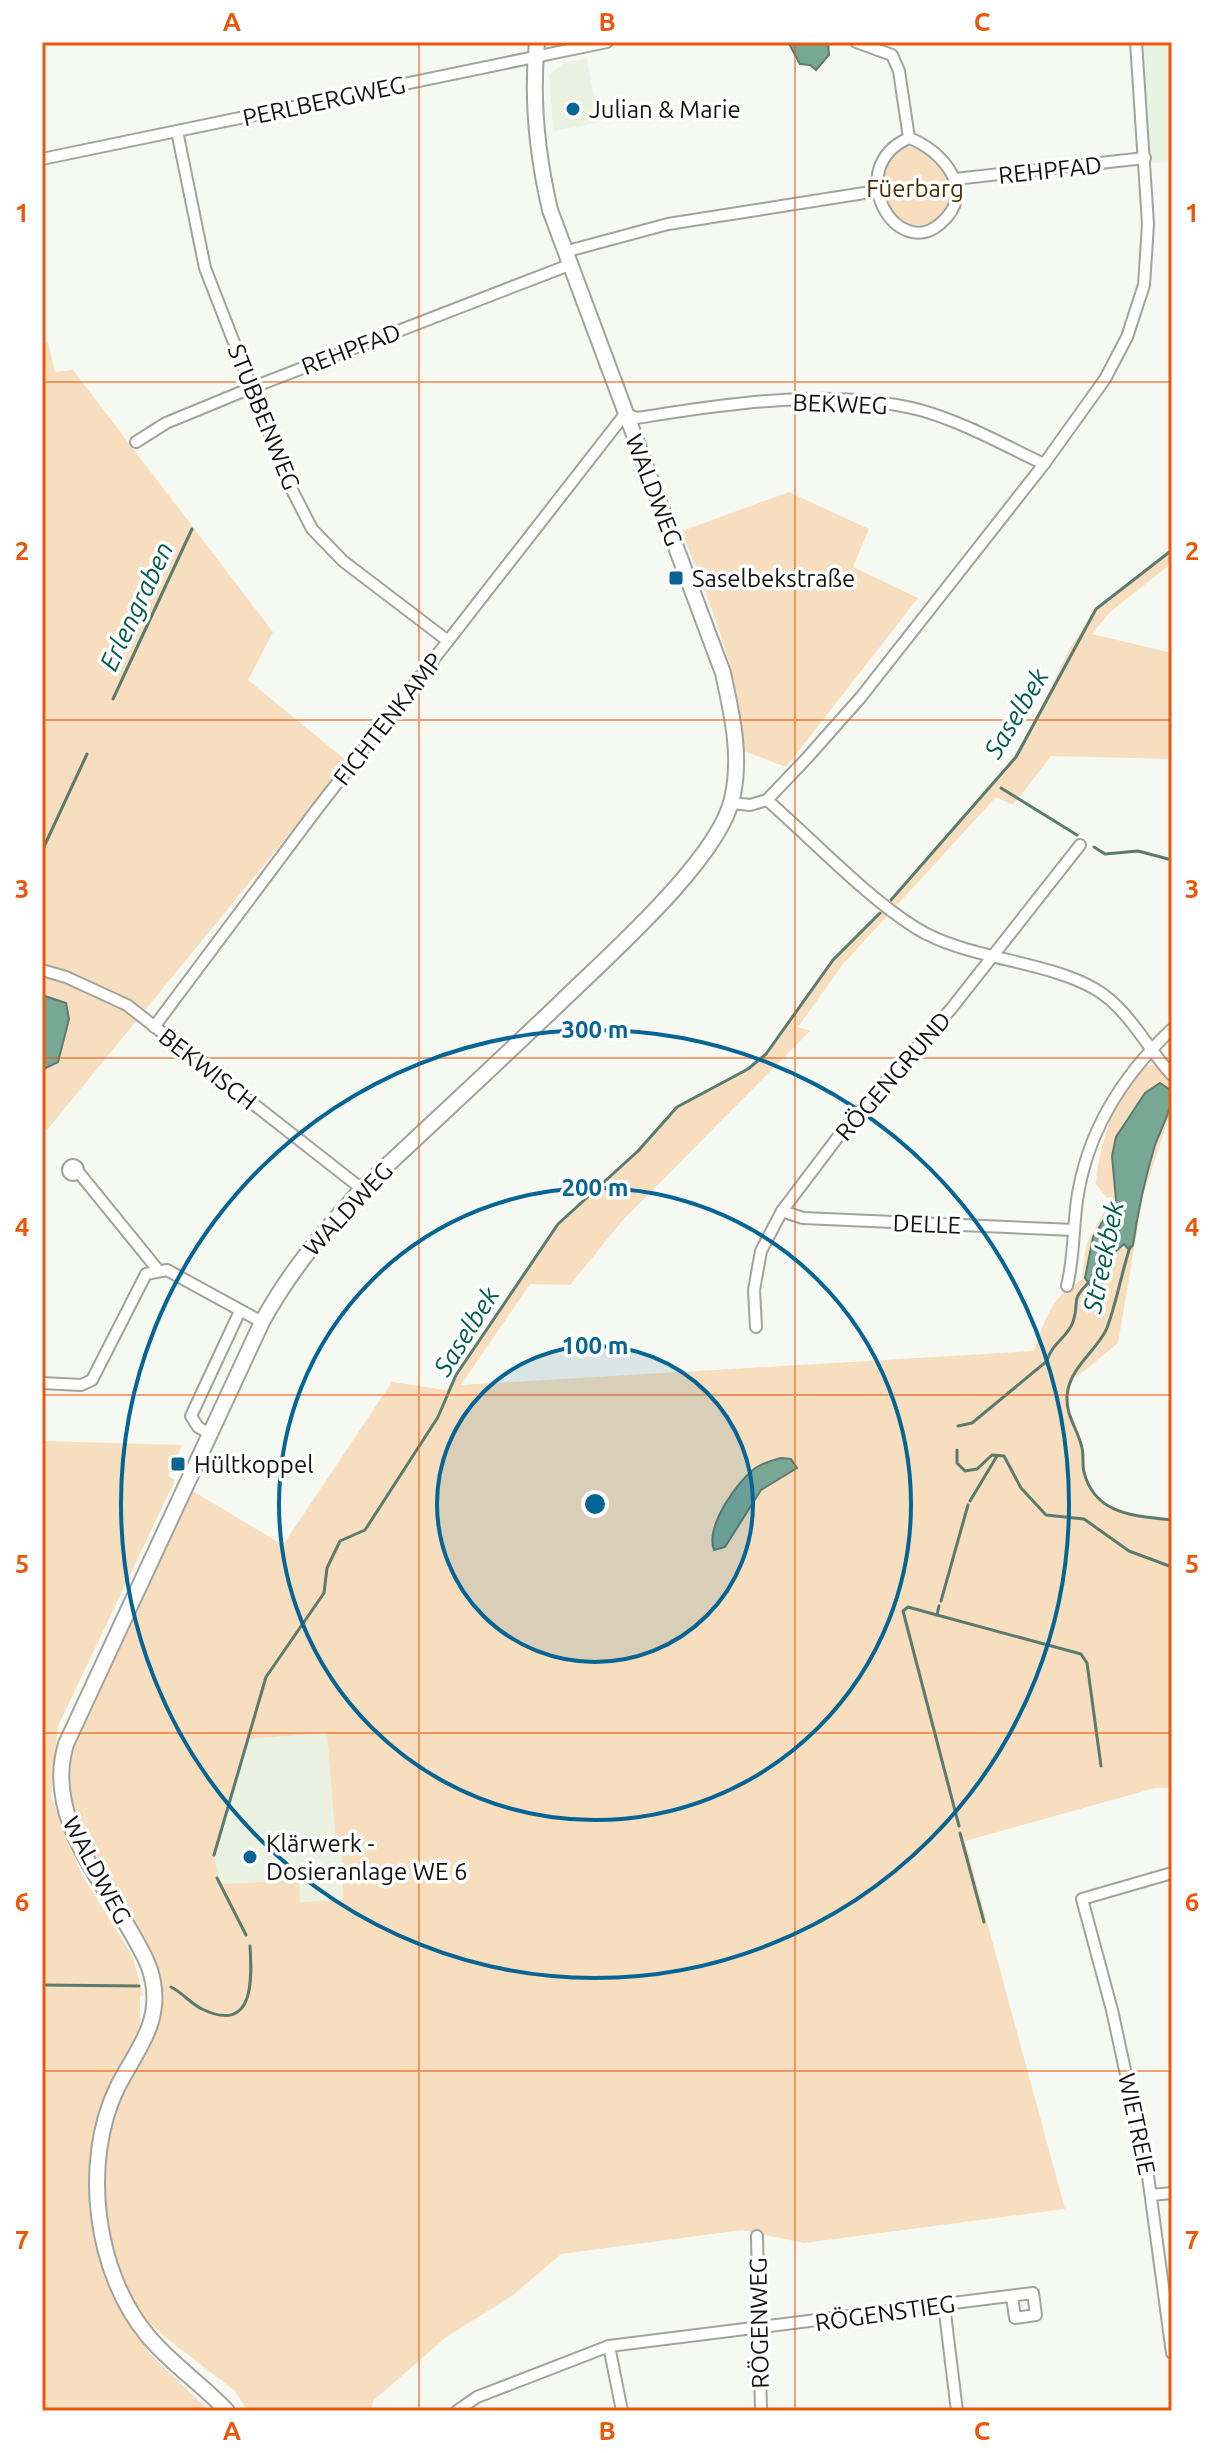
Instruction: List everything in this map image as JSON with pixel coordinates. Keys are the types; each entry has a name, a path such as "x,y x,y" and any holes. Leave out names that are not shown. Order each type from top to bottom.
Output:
{"main road":[{"name":"WALDWEG","path":"227,2411 159,2348 138,2323 117,2286 106,2252 100,2197 101,2140 113,2099 151,2028 154,1986 141,1951 78,1843 63,1803 59,1774 71,1730 262,1322 320,1235 362,1189 648,918 706,850 732,803 736,769 733,721 723,673 567,258 539,162 534,110 536,49"}],"street":[{"name":"PERLBERGWEG","path":"42,159 536,49 607,42"},
{"path":"856,42 892,55 899,71 909,138"},
{"path":"732,803 750,805 767,800 861,697 1044,464 1105,379 1127,337 1144,285 1148,224 1136,42"},
{"name":"STUBBENWEG","path":"177,131 205,268 289,484 312,529 341,560 448,641"},
{"path":"909,138 938,153 955,179 954,201 948,214 940,225 917,232 897,227 886,216 877,191 879,163 891,146 909,138"},
{"name":"REHPFAD","path":"955,179 1145,158"},
{"name":"REHPFAD","path":"136,442 166,423 567,258 668,224 877,191"},
{"name":"BEKWEG","path":"625,414 637,418 736,405 865,400 920,410 955,422 1044,464"},
{"name":"FICHTENKAMP","path":"154,1027 625,414"},
{"path":"767,800 918,930 994,957 1076,979 1098,990 1117,1006 1149,1050 1172,1075"},
{"name":"RÖGENGRUND","path":"756,1327 754,1290 761,1251 782,1211 844,1129 994,957 1080,845"},
{"name":"BEKWISCH","path":"42,970 66,977 127,1005 362,1189"},
{"path":"1067,1286 1081,1180 1109,1103 1149,1050 1172,1029"},
{"path":"80,1174 158,1270"},
{"name":"DELLE","path":"782,1211 803,1218 1074,1230"},
{"path":"42,1383 81,1385 92,1380 146,1274 158,1270 167,1270 262,1322"},
{"path":"210,1434 198,1427 191,1416 240,1311"},
{"name":"WIETREIE","path":"1172,1873 1082,1899 1112,2010 1151,2195 1172,2353"},
{"path":"1151,2195 1172,2193"},
{"name":"RÖGENWEG","path":"757,2236 761,2411"},
{"name":"RÖGENSTIEG","path":"457,2411 477,2397 609,2346 758,2330 1012,2296"},
{"path":"944,2305 957,2411"},
{"path":"609,2346 622,2411"}],"shaded area":[{"path":"1141,42 1172,42 1172,161 1151,163"},
{"name":"Julian & Marie","path":"587,59 599,123 553,131 549,75 565,62"},
{"path":"327,1733 336,1845 342,1845 343,1901 299,1902 299,1880 218,1884 214,1855 249,1739"}],"green space":[{"name":"Füerbarg","path":"906,146 929,153 938,161 945,171 950,194 945,211 932,221 916,225 900,221 888,209 883,188 889,157"},
{"path":"42,341 48,342 55,372 73,370 273,632 248,680 348,762 47,1130 42,1129 42,1070 58,1062 66,1003 42,995"},
{"path":"789,492 869,529 853,567 918,598 786,767 744,751 742,722 730,666 682,531"},
{"path":"1172,550 1172,563 1110,612 1092,634 1172,653 1172,759 1051,756 1013,805 996,797 843,964 798,1027 810,1031 622,1221 570,1285 530,1284 461,1385 1034,1351 1057,1300 1082,1280 1086,1245 1110,1201 1096,1184 1100,1155 1117,1103 1125,1088 1145,1065 1154,1065 1172,1082 1172,1091 1165,1086 1137,1104 1120,1132 1113,1166 1116,1200 1093,1237 1085,1278 1109,1275 1116,1251 1124,1243 1133,1245 1150,1156 1172,1108 1143,1196 1118,1343 1078,1376 1074,1375 1068,1405 1082,1450 1085,1476 1100,1499 1121,1512 1172,1520 1172,1788 1155,1788 965,1841 1065,2209 804,2243 742,2230 561,2254 513,2295 445,2338 373,2401 371,2411 248,2411 235,2391 165,2337 122,2297 110,2265 100,2155 134,2058 154,1986 78,1843 59,1774 186,1487 283,1545 392,1382 446,1390 558,1224 607,1182 677,1107 748,1069 771,1049 833,960 880,913 1005,768 1028,734 1069,650 1095,609","holes":["327,1733 336,1845 342,1846 343,1900 300,1902 299,1880 219,1884 214,1855 249,1739"]},
{"path":"42,1441 182,1445 168,1476 175,1480 58,1726 51,1796 82,1875 132,1955 143,1995 140,1996 140,2028 95,2134 91,2193 98,2251 113,2296 150,2354 210,2411 42,2411"}],"water":[{"path":"788,42 828,42 829,55 816,70 810,65 800,64"},
{"path":"42,995 66,1003 69,1019 58,1062 42,1070"},
{"path":"1160,1083 1172,1091 1172,1098 1148,1170 1133,1245 1129,1250 1124,1244 1115,1252 1103,1283 1090,1285 1085,1278 1093,1237 1116,1200 1112,1156 1116,1137 1145,1093"},
{"path":"781,1458 791,1459 797,1468 761,1490 725,1547 714,1550 714,1529 733,1492 757,1467"}],"waterway":[{"name":"Erlengraben","path":"113,699 192,529"},
{"name":"Saselbek","path":"891,900 1016,757 1096,609 1172,550"},
{"name":"Erlengraben","path":"42,851 87,754"},
{"name":"Streekbek","path":"1001,788 1077,835"},
{"name":"Streekbek","path":"1094,847 1105,854 1138,851 1172,860"},
{"name":"Saselbek","path":"214,1855 266,1677 324,1593 327,1568 340,1541 365,1530 438,1417 456,1375 558,1224 638,1151 677,1107 748,1069 766,1054 833,960 880,913"},
{"name":"Streekbek","path":"1130,1247 1107,1328 1073,1376 1067,1403 1082,1448 1084,1472 1097,1498 1132,1515 1172,1520"},
{"path":"958,1426 972,1423 1047,1361 1071,1327 1077,1297 1090,1281"},
{"path":"957,1450 957,1463 965,1471 977,1469 992,1455 1004,1456 1021,1488 1046,1515 1084,1519 1129,1551 1172,1567"},
{"path":"970,1501 997,1456"},
{"path":"941,1601 968,1505"},
{"path":"939,1606 937,1615 1081,1654 1087,1663 1101,1766"},
{"path":"937,1615 908,1607 903,1611 959,1826"},
{"path":"960,1833 984,1922"},
{"name":"Saselbek","path":"217,1878 246,1935"},
{"name":"Saselbek","path":"171,1987 202,2009 219,2015 232,2015 241,2009 247,1999 251,1973 250,1946"},
{"name":"Saselbek","path":"42,1985 139,1986"}],"place":[{"name":"Julian & Marie","path":"573,109"},
{"name":"Saselbekstraße","path":"676,578"},
{"name":"Hültkoppel","path":"178,1464"},
{"name":"Klärwerk - Dosieranlage WE 6","path":"250,1857"}]}
